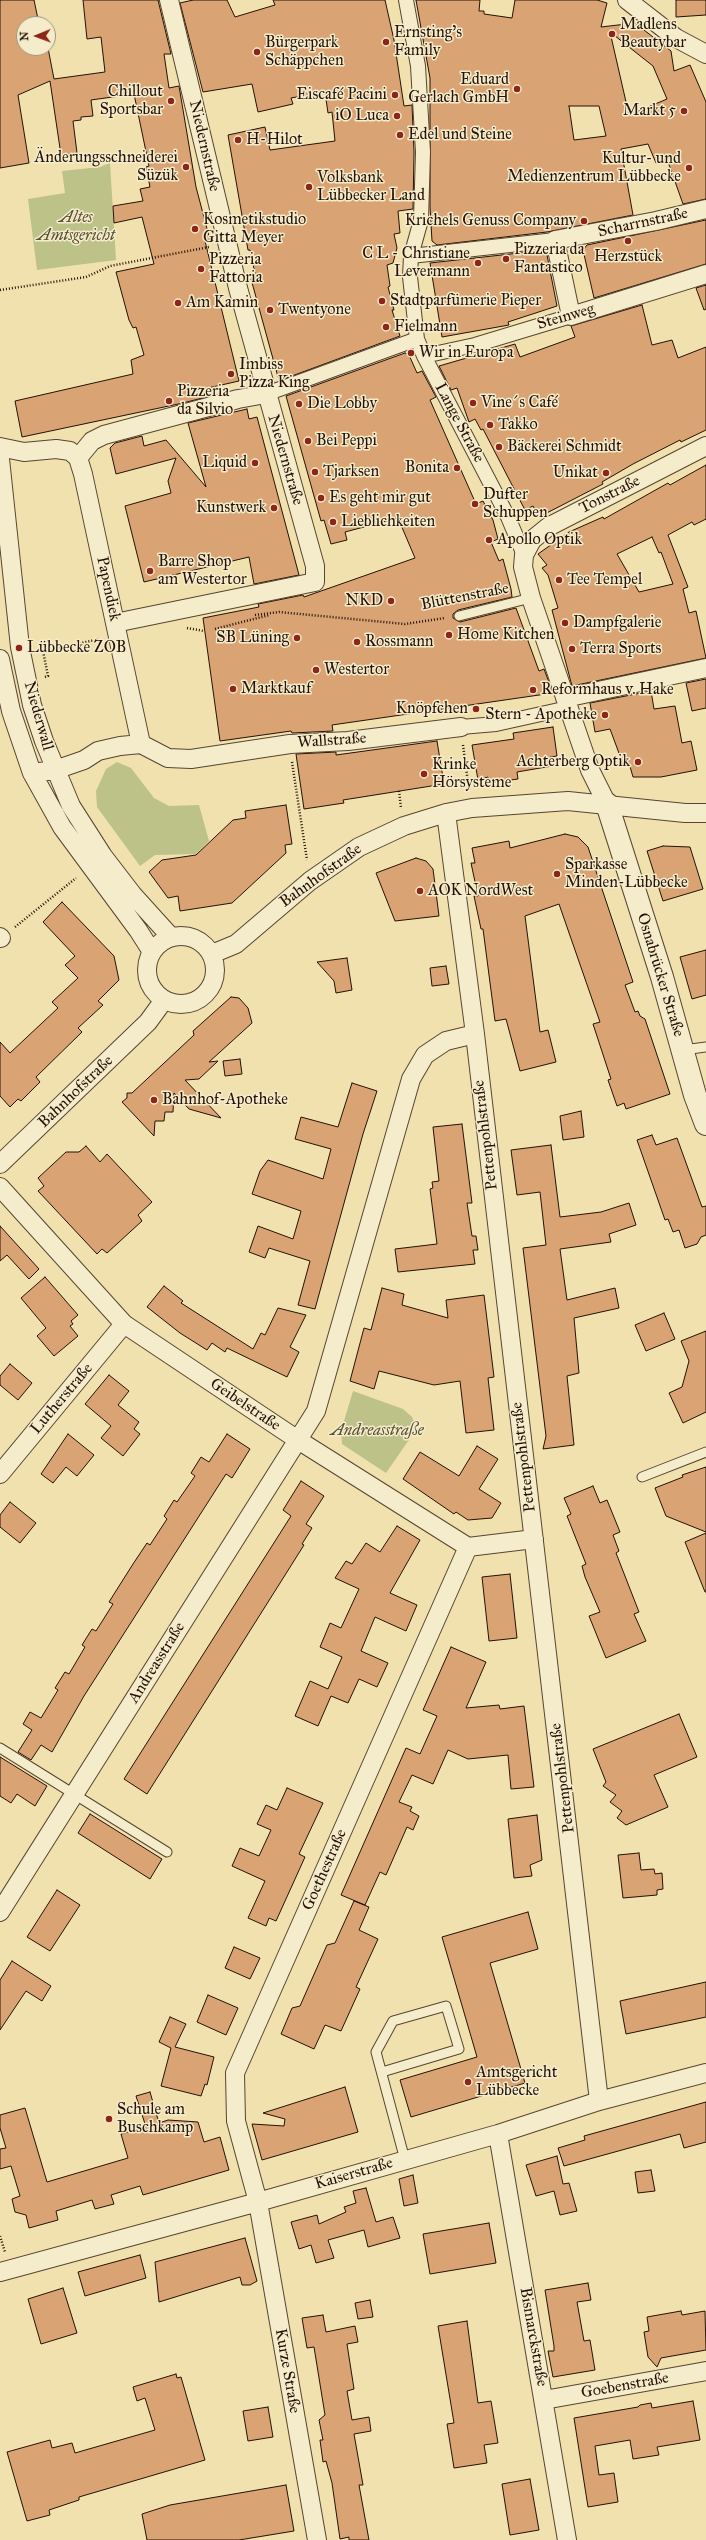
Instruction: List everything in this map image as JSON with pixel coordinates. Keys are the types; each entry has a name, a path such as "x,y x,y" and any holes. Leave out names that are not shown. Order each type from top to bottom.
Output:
{"street":[{"name":"Niedernstraße","path":"117,629 314,582 315,566 266,394 227,244 169,0"},
{"name":"Lange Straße","path":"406,0 418,66 423,152 421,220 411,256 410,277 417,339 424,356 508,517 524,555 523,567 531,598 590,770 607,804"},
{"path":"627,0 676,38 706,54"},
{"name":"Scharrnstraße","path":"411,256 555,240 656,221 706,209"},
{"path":"555,240 571,316"},
{"name":"Steinweg","path":"424,356 474,345 706,274"},
{"path":"0,447 24,452 56,449 70,451 78,458 92,441 104,435 238,399 266,394 417,339"},
{"name":"Tonstraße","path":"524,555 532,540 548,527 706,446"},
{"name":"Niederwall","path":"0,458 20,647 32,705 55,770 71,806 103,856 132,895 171,937"},
{"name":"Papendiek","path":"78,458 83,474 141,744"},
{"name":"Niederwall","path":"0,659 11,711 32,773 62,827 138,930 152,952"},
{"path":"567,703 706,668"},
{"name":"Wallstraße","path":"141,744 168,758 191,759 290,744 348,741 496,724 567,703"},
{"path":"32,773 55,770 84,760 98,751 141,744"},
{"name":"Bahnhofstraße","path":"212,954 236,944 310,881 334,863 376,838 446,813 472,808 568,801 685,813 706,813"},
{"name":"Osnabrücker Straße","path":"607,804 706,1124"},
{"name":"Pettenpohlstraße","path":"446,813 475,1034 599,2101"},
{"path":"190,936 206,946 212,954 215,970 214,978 203,996 184,1004 164,1000 156,993 150,984 147,973 152,952 160,942 171,937 190,936"},
{"name":"Bahnhofstraße","path":"0,1164 148,1022 164,1000"},
{"name":"Andreasstraße","path":"0,1912 316,1411 411,1080 426,1055 446,1041 475,1034"},
{"name":"Geibelstraße","path":"0,1187 124,1324 298,1440 468,1547"},
{"name":"Lutherstraße","path":"0,1474 124,1324"},
{"path":"468,1547 534,1539"},
{"name":"Goethestraße","path":"258,2202 236,2121 235,2073 468,1547"},
{"name":"Kaiserstraße","path":"0,2272 258,2202 498,2134 599,2101 706,2073"},
{"name":"Bismarckstraße","path":"498,2134 567,2540"},
{"name":"Kurze Straße","path":"258,2202 317,2540"},
{"name":"Goebenstraße","path":"544,2400 706,2371"}],"lane":[{"name":"Blüttenstraße","path":"459,616 531,598"},
{"path":"682,1050 706,1047"},
{"path":"642,1477 706,1452"},
{"path":"0,1748 167,1852"},
{"path":"382,2072 459,2049 446,2006 393,2021 376,2052 405,2160"}],"path":[{"path":"0,290 86,277 110,266 227,244"},
{"path":"250,616 279,612"},
{"path":"215,629 279,612"},
{"name":"Blüttenstraße","path":"279,612 405,624 459,616"},
{"path":"27,681 48,676 43,651 117,629"},
{"path":"461,727 472,808"},
{"path":"290,744 310,881"},
{"path":"1,938 91,866"}],"green space":[{"name":"Altes Amtsgericht","path":"110,163 116,260 37,270 28,199 65,193 62,171 100,167"},
{"path":"117,762 131,768 154,798 169,806 199,805 209,841 196,854 155,855 140,866 97,807 96,791 106,769"},
{"name":"Andreasstraße","path":"353,1391 403,1409 412,1417 415,1424 413,1434 386,1473 342,1444 341,1431"}],"building":[{"path":"0,0 34,0 37,16 16,16 16,56 50,56 54,79 105,72 101,37 87,39 83,0 158,0 171,54 164,54 169,88 179,86 196,187 210,240 205,241 239,381 208,388 210,396 183,403 22,437 15,401 133,374 131,360 144,355 136,327 133,328 129,320 116,272 154,264 142,217 114,223 113,206 143,201 140,189 150,187 146,167 149,166 134,94 91,100 93,116 81,117 81,120 73,121 77,153 61,155 50,81 18,95 29,163 0,168"},
{"path":"193,0 227,0 235,17 275,5 273,0 385,0 394,40 404,106 412,105 414,152 413,209 398,211 400,233 394,234 397,248 393,263 387,265 390,286 388,287 394,310 392,310 400,336 281,380 278,377 251,279 256,278 250,250 248,250 228,135 265,127 270,150 335,141 332,112 328,113 325,92 291,98 293,104 258,112 252,84 203,92 180,3"},
{"path":"416,0 480,0 479,11 484,11 484,14 512,18 515,0 597,0 607,3 601,27 635,23 671,51 674,71 690,65 706,102 706,199 683,204 667,159 656,163 648,144 621,149 633,215 547,232 437,245 432,241 430,207 430,78","holes":["610,32 653,66 667,99 629,115","569,106 599,106 606,136 574,140"]},
{"path":"676,0 706,0 706,15 676,17"},
{"path":"706,220 706,264 594,298 583,250 587,245"},
{"path":"546,250 557,306 508,322 509,325 442,337 430,263"},
{"path":"706,285 706,309 704,310 696,288"},
{"path":"642,305 652,345 672,340 678,358 706,347 706,430 681,442 680,440 633,464 602,482 603,484 539,517 533,506 525,510 483,429 481,430 475,419 469,422 457,388 451,390 439,366 515,344 520,357 575,337 571,326"},
{"path":"405,353 409,355 417,373 422,371 436,397 430,400 476,504 483,501 493,520 498,539 491,542 499,561 503,559 511,589 512,597 458,610 453,614 453,618 460,622 516,608 539,671 544,669 553,693 332,725 333,731 292,733 291,731 220,741 203,618 259,607 258,604 303,595 304,597 415,558 398,518 345,532 347,540 331,544 324,520 321,521 286,396"},
{"path":"247,409 249,419 257,417 299,575 254,584 249,557 144,582 125,506 171,493 168,481 176,458 116,474 110,448 115,443 142,436 144,446 166,440 206,487 188,423"},
{"path":"706,465 706,519 694,525 692,522 668,535 688,587 683,589 689,613 696,611 706,658 572,686 552,610 558,608 548,575 542,568 547,565 538,554 569,532 603,517 604,519 668,483 670,485","holes":["652,537 659,553 661,552 673,584 639,592 617,554"]},
{"path":"706,679 706,708 692,711 686,683"},
{"path":"651,691 654,709 675,706 682,743 691,741 697,770 661,777 633,777 629,763 623,764 610,729 595,732 590,703"},
{"path":"553,727 557,756 550,757 552,766 517,772 518,779 489,783 488,777 478,780 472,745 514,739 513,733"},
{"path":"437,741 444,784 343,800 344,803 304,809 296,754 336,752 336,755"},
{"path":"286,805 292,844 285,845 286,853 232,903 180,911 178,896 168,898 149,872 162,860 196,855 233,820 246,818 245,811"},
{"path":"565,834 578,837 588,847 633,982 625,985 635,1012 638,1011 640,1016 645,1019 670,1094 626,1109 624,1103 617,1106 608,1080 611,1079 593,1024 600,1022 559,904 525,916 540,1032 548,1030 556,1062 520,1071 506,1019 495,1021 483,929 481,929 474,896 478,896 471,863 475,863 472,848 509,841 510,848"},
{"path":"663,846 690,847 703,889 663,901 647,851"},
{"path":"416,858 426,861 433,869 439,916 395,921 376,873"},
{"path":"62,902 114,956 119,980 98,1001 103,1005 78,1028 82,1032 36,1077 40,1082 21,1101 18,1099 10,1107 0,1096 0,1042 10,1053 58,1008 52,1002 78,978 65,965 75,956 43,922"},
{"path":"706,950 706,995 692,999 680,957"},
{"path":"347,958 352,990 336,993 334,981 317,962"},
{"path":"446,966 449,984 432,986 430,968"},
{"path":"231,997 239,998 248,1008 252,1023 209,1062 218,1061 199,1079 185,1080 221,1118 189,1109 174,1093 173,1112 165,1112 164,1121 155,1121 154,1136 122,1102 127,1098 127,1093 132,1093 194,1035 193,1031"},
{"path":"240,1059 242,1074 225,1076 223,1061"},
{"path":"352,1083 377,1091 363,1134 315,1309 298,1305 310,1261 269,1248 265,1258 249,1252 258,1226 293,1239 301,1211 252,1194 260,1171 268,1160 323,1179 331,1149 295,1139 301,1117 338,1127"},
{"path":"581,1111 584,1137 563,1140 560,1116"},
{"path":"462,1124 472,1203 467,1203 472,1236 476,1236 478,1250 473,1250 475,1264 398,1272 395,1249 437,1244 430,1189 433,1188 432,1182 439,1181 433,1127"},
{"path":"652,1135 656,1145 677,1138 702,1207 706,1206 706,1235 701,1237 697,1244 685,1248 679,1230 673,1232 668,1219 665,1220 637,1140"},
{"path":"551,1145 560,1217 601,1212 629,1203 636,1225 609,1234 611,1242 560,1249 567,1300 615,1288 619,1308 574,1318 579,1373 567,1376 574,1445 543,1449 546,1436 523,1248 546,1245 540,1192 517,1195 511,1150"},
{"path":"86,1146 100,1162 107,1154 152,1202 138,1215 142,1221 107,1253 102,1249 97,1254 38,1191 44,1186 38,1178 66,1152 79,1152"},
{"path":"0,1226 39,1269 29,1279 7,1255 0,1261"},
{"path":"45,1277 78,1315 71,1321 73,1324 70,1326 78,1336 54,1356 37,1336 46,1328 21,1298"},
{"path":"164,1286 183,1301 181,1303 253,1349 261,1333 265,1335 278,1308 306,1315 290,1347 299,1352 287,1377 227,1348 225,1352 212,1343 207,1350 180,1333 147,1307"},
{"path":"382,1288 404,1294 402,1305 448,1318 446,1300 484,1295 494,1377 488,1378 494,1430 466,1433 460,1381 434,1385 379,1371 374,1389 350,1381 364,1328 371,1330"},
{"path":"664,1313 675,1339 646,1351 635,1325"},
{"path":"706,1331 706,1412 683,1423 669,1393 682,1387 689,1361 681,1341"},
{"path":"10,1364 32,1383 18,1400 0,1385 0,1376"},
{"path":"109,1375 129,1391 118,1405 139,1422 134,1429 140,1434 123,1456 101,1438 111,1426 85,1404"},
{"path":"68,1434 94,1455 77,1476 66,1467 53,1483 41,1474"},
{"path":"227,1434 250,1449 232,1478 226,1474 84,1696 52,1752 41,1745 31,1760 18,1752 32,1730 23,1724 30,1712 41,1718 58,1690 55,1688 65,1672 69,1674 85,1647 82,1645 92,1629 96,1631 113,1604 109,1602 133,1564 147,1543 150,1545 167,1519 164,1516 174,1500 177,1502 195,1476 191,1473 201,1457 209,1462"},
{"path":"477,1446 498,1459 479,1489 501,1503 492,1518 468,1520 456,1512 454,1514 403,1479 420,1452 459,1476"},
{"path":"706,1467 706,1532 666,1516 655,1488 683,1477 682,1475"},
{"path":"301,1481 324,1496 306,1524 312,1528 302,1544 304,1545 147,1794 124,1779 291,1516 283,1510"},
{"path":"593,1486 600,1503 607,1500 620,1532 613,1535 619,1551 616,1553 639,1612 634,1614 646,1641 606,1658 589,1616 600,1612 585,1577 582,1566 586,1564 567,1516 571,1514 564,1498"},
{"path":"10,1502 36,1523 20,1543 0,1527 0,1515"},
{"path":"397,1526 420,1540 390,1593 417,1605 406,1631 375,1617 361,1651 388,1663 377,1687 359,1679 348,1703 331,1696 318,1726 295,1716 310,1681 328,1689 342,1657 320,1647 330,1623 341,1628 359,1589 335,1578 346,1561 352,1564 366,1543 380,1552"},
{"path":"706,1533 706,1592 705,1592 685,1542"},
{"path":"510,1574 517,1638 489,1641 482,1577"},
{"path":"451,1647 486,1662 466,1708 499,1705 500,1709 524,1706 534,1787 511,1789 508,1755 468,1759 448,1750 433,1784 412,1775 399,1802 412,1807 410,1811 419,1816 413,1830 407,1827 386,1875 380,1872 365,1905 341,1895 406,1748 420,1754 437,1716 423,1710"},
{"path":"679,1714 697,1757 654,1775 668,1807 626,1825 617,1818 622,1811 610,1802 616,1795 603,1786 606,1782 593,1749"},
{"path":"0,1757 47,1786 35,1806 17,1794 11,1803 0,1796"},
{"path":"287,1788 323,1803 299,1854 305,1857 276,1921 269,1918 266,1926 248,1918 265,1881 232,1866 240,1848 259,1856 271,1830 257,1824 266,1805 277,1810"},
{"path":"90,1814 162,1859 150,1879 78,1833"},
{"path":"537,1815 542,1860 530,1865 532,1876 514,1878 508,1819"},
{"path":"639,1853 641,1870 654,1869 655,1874 662,1873 663,1889 657,1890 657,1895 623,1898 618,1855"},
{"path":"57,1890 80,1905 50,1951 27,1937"},
{"path":"354,1901 369,1907 359,1930 378,1939 356,1987 360,1989 341,2031 325,2025 314,2049 281,2034 292,2008 300,2006 327,1945 335,1943"},
{"path":"528,1912 538,1949 490,1963 525,2083 411,2117 400,2080 477,2057 442,1937"},
{"path":"234,1947 260,1958 250,1979 225,1968"},
{"path":"12,1961 51,1986 42,2001 26,1991 0,2030 0,1980"},
{"path":"706,1982 706,2017 626,2034 620,2001"},
{"path":"208,1995 238,2008 226,2035 197,2022"},
{"path":"170,2017 186,2024 175,2047 214,2057 207,2085 205,2084 201,2096 161,2086 171,2048 159,2042"},
{"path":"345,2087 358,2132 262,2160 252,2124 284,2126 285,2119 263,2113"},
{"path":"150,2092 159,2123 168,2120 198,2122 204,2142 220,2137 229,2170 143,2195 140,2186 111,2195 114,2204 95,2209 92,2200 56,2211 58,2220 29,2228 26,2215 15,2212 12,2199 20,2196 11,2166 0,2169 0,2149 6,2148 0,2128 0,2115 25,2108 47,2182 128,2158 121,2134 146,2127 136,2096"},
{"path":"706,2102 706,2142 684,2148 680,2134 564,2166 558,2148 585,2140 584,2136"},
{"path":"557,2156 563,2184 569,2183 577,2211 560,2215 554,2191 536,2196 526,2165"},
{"path":"651,2170 655,2191 638,2193 635,2172"},
{"path":"413,2175 418,2203 404,2206 399,2179"},
{"path":"366,2188 376,2222 393,2217 400,2238 368,2247 364,2230 328,2240 334,2258 316,2263 311,2245 299,2249 291,2222 317,2215 319,2224 346,2212 344,2207 356,2203 353,2191"},
{"path":"489,2223 496,2263 430,2274 423,2234"},
{"path":"245,2238 257,2281 250,2285 242,2285 240,2277 159,2302 155,2262"},
{"path":"140,2255 146,2278 85,2296 78,2272"},
{"path":"588,2283 591,2300 577,2302 584,2341 590,2340 595,2370 553,2377 548,2351 554,2351 554,2346 545,2290"},
{"path":"63,2288 77,2333 41,2344 28,2299"},
{"path":"370,2300 373,2317 358,2319 355,2303"},
{"path":"681,2311 682,2315 705,2311 706,2350 661,2358 657,2367 648,2357 644,2332 649,2331 647,2317"},
{"path":"323,2315 326,2332 355,2326 358,2342 347,2344 354,2389 347,2391 352,2420 369,2417 371,2431 354,2434 363,2485 359,2485 369,2540 349,2540 349,2537 340,2539 332,2483 326,2461 323,2462 320,2440 323,2440 319,2420 325,2415 314,2347 307,2348 302,2318"},
{"path":"467,2321 478,2403 491,2401 498,2443 484,2445 487,2463 454,2468 447,2424 454,2423 438,2326"},
{"path":"176,2374 177,2378 181,2377 205,2460 79,2497 79,2500 49,2510 50,2515 27,2521 7,2452 50,2440 52,2448 72,2443 75,2453 155,2430 145,2398 137,2401 133,2387"},
{"path":"693,2401 700,2440 657,2447 659,2455 633,2459 630,2440 595,2446 599,2475 614,2473 618,2502 588,2507 574,2418 638,2407 640,2405 651,2403 652,2408"},
{"path":"268,2407 273,2437 248,2441 243,2411"},
{"path":"530,2479 539,2530 510,2535 502,2484"},
{"path":"286,2485 294,2531 239,2540 147,2540 142,2514 170,2505"}],"place":[{"name":"Madlens Beautybar","path":"612,34"},
{"name":"Ernsting's Family","path":"386,42"},
{"name":"Bürgerpark Schäppchen","path":"257,52"},
{"name":"Eduard Gerlach GmbH","path":"517,89"},
{"name":"Eiscafé Pacini","path":"395,95"},
{"name":"Chillout Sportsbar","path":"171,101"},
{"name":"Markt 5","path":"684,111"},
{"name":"iO Luca","path":"397,116"},
{"name":"Edel und Steine","path":"400,135"},
{"name":"H-Hilot","path":"238,140"},
{"name":"Änderungsschneiderei Süzük","path":"186,167"},
{"name":"Kultur- und Medienzentrum Lübbecke","path":"689,168"},
{"name":"Volksbank Lübbecker Land","path":"309,187"},
{"name":"Krichels Genuss Company","path":"584,221"},
{"name":"Kosmetikstudio Gitta Meyer","path":"195,229"},
{"name":"Herzstück","path":"628,241"},
{"name":"Pizzeria da Fantastico","path":"506,259"},
{"name":"C L - Christiane Levermann","path":"478,263"},
{"name":"Pizzeria Fattoria","path":"201,269"},
{"name":"Stadtparfümerie Pieper","path":"382,301"},
{"name":"Am Kamin","path":"178,303"},
{"name":"Twentyone","path":"270,310"},
{"name":"Fielmann","path":"386,327"},
{"name":"Wir in Europa","path":"411,353"},
{"name":"Imbiss Pizza King","path":"231,374"},
{"name":"Pizzeria da Silvio","path":"169,401"},
{"name":"Vine´s Café","path":"473,403"},
{"name":"Die Lobby","path":"299,404"},
{"name":"Takko","path":"490,425"},
{"name":"Bei Peppi","path":"308,441"},
{"name":"Bäckerei Schmidt","path":"499,447"},
{"name":"Liquid","path":"255,463"},
{"name":"Bonita","path":"457,468"},
{"name":"Tjarksen","path":"315,472"},
{"name":"Unikat","path":"606,473"},
{"name":"Es geht mir gut","path":"321,498"},
{"name":"Dufter Schuppen","path":"475,504"},
{"name":"Kunstwerk","path":"274,508"},
{"name":"Lieblichkeiten","path":"333,522"},
{"name":"Apollo Optik","path":"489,540"},
{"name":"Barre Shop am Westertor","path":"150,571"},
{"name":"Tee Tempel","path":"559,580"},
{"name":"NKD","path":"391,601"},
{"name":"Dampfgalerie","path":"565,623"},
{"name":"Home Kitchen","path":"449,635"},
{"name":"SB Lüning","path":"297,638"},
{"name":"Rossmann","path":"357,642"},
{"name":"Lübbecke ZOB","path":"19,648"},
{"name":"Terra Sports","path":"572,649"},
{"name":"Westertor","path":"316,670"},
{"name":"Marktkauf","path":"233,689"},
{"name":"Reformhaus v. Hake","path":"533,690"},
{"name":"Knöpfchen","path":"476,709"},
{"name":"Stern - Apotheke","path":"605,715"},
{"name":"Achterberg Optik","path":"638,762"},
{"name":"Krinke Hörsysteme","path":"424,774"},
{"name":"Sparkasse Minden-Lübbecke","path":"557,874"},
{"name":"AOK NordWest","path":"420,891"},
{"name":"Bahnhof-Apotheke","path":"154,1100"},
{"name":"Amtsgericht Lübbecke","path":"468,2082"},
{"name":"Schule am Buschkamp","path":"109,2119"}]}
